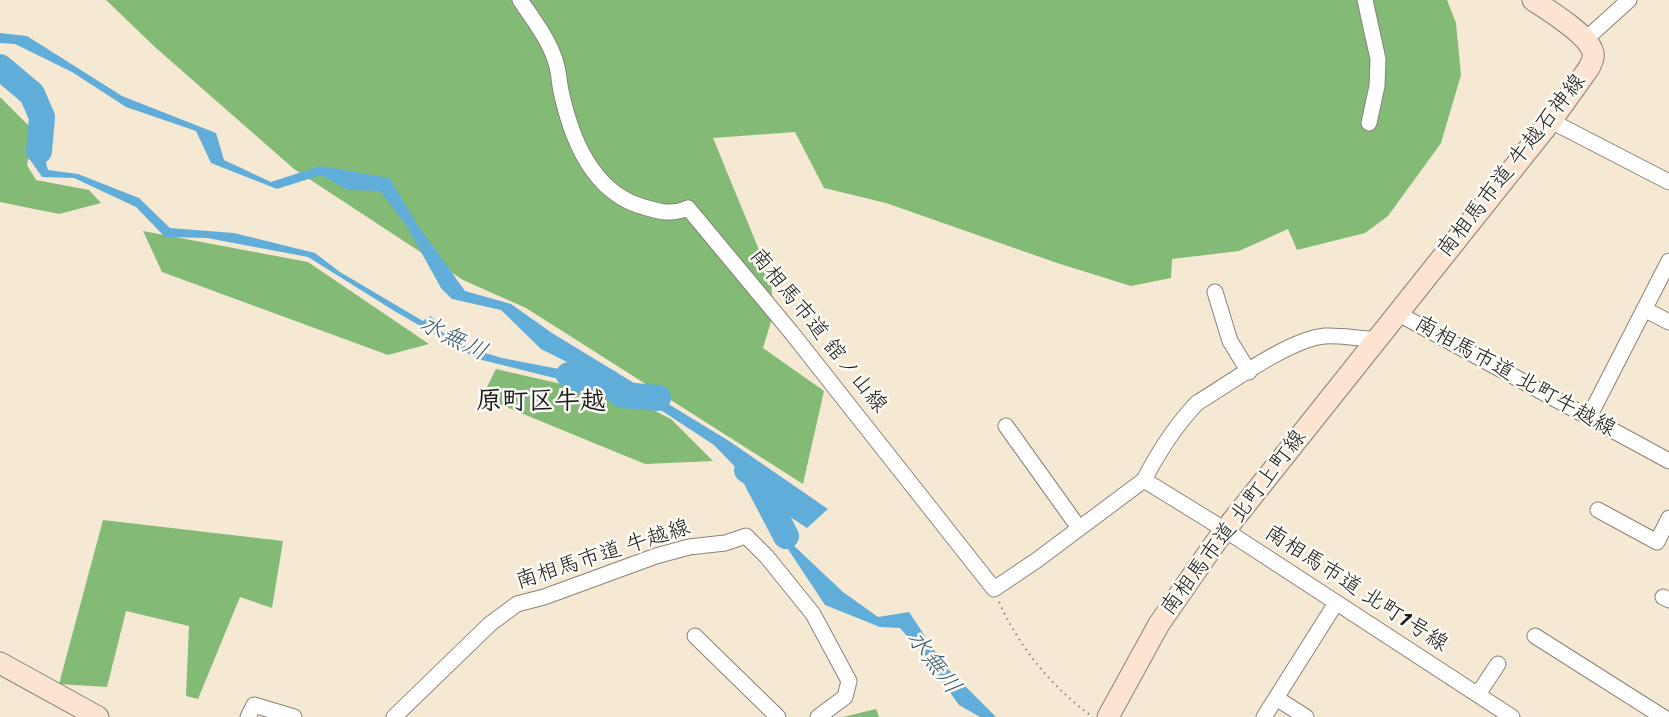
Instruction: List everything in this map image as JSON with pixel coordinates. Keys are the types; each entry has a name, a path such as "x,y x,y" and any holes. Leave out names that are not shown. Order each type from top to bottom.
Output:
{"street":[{"name":"南相馬市道 舘ノ山線","path":"520,0 539,29 556,63 572,134 584,159 600,181 619,197 636,205 660,212 676,213 688,208 799,341 994,589"},
{"path":"1365,0 1378,59 1377,86 1369,123"},
{"name":"南相馬市道 牛越石神線","path":"1397,313 1551,121 1593,59 1593,51 1586,39 1533,0"},
{"path":"1586,39 1629,0"},
{"path":"1551,121 1669,182"},
{"path":"1589,417 1669,261"},
{"path":"1215,292 1230,341 1249,372"},
{"path":"1644,309 1669,322"},
{"name":"南相馬市道 北町牛越線","path":"1376,339 1397,313 1669,461"},
{"path":"994,589 1037,560 1144,480 1154,461 1197,403 1278,353 1311,339 1326,336 1376,339"},
{"name":"南相馬市道 北町上町線","path":"1107,717 1159,624 1225,530 1376,339"},
{"path":"1006,426 1079,528"},
{"name":"南相馬市道 北町1号線","path":"1144,480 1225,530 1512,717"},
{"path":"1598,510 1657,542 1669,518"},
{"name":"南相馬市道 牛越線","path":"394,717 490,624 517,604 544,597 656,556 689,547 725,543 746,536 767,557 813,614 849,681 845,697 818,717"},
{"path":"1264,717 1336,603"},
{"path":"695,636 778,717"},
{"path":"1535,636 1663,717"},
{"path":"0,663 98,717"},
{"path":"1478,694 1498,664"},
{"path":"1276,698 1306,717"},
{"path":"248,717 254,705 294,717"}],"path":[{"path":"994,589 1029,655 1066,696 1093,717"}],"green space":[{"path":"106,0 1447,0 1456,23 1461,75 1441,143 1388,216 1365,233 1297,250 1288,229 1239,251 1172,259 1171,278 1131,286 1057,263 886,203 824,188 795,132 713,138 771,279 773,315 763,348 824,391 803,484 526,308 463,280 294,169 156,48"},
{"path":"0,97 33,130 27,165 36,180 89,190 101,203 59,214 0,202"},
{"path":"143,231 308,262 429,344 388,355 162,272"},
{"path":"496,369 635,401 671,419 713,461 645,464 482,397"},
{"path":"103,520 283,541 272,608 240,597 198,699 186,696 189,626 126,611 107,687 59,684"},
{"path":"876,709 879,717 843,717"}],"water":[{"path":"0,33 27,36 122,96 216,133 224,160 271,182 320,166 389,178 419,227 465,291 511,304 552,333 729,441 828,509 807,528 775,507 790,542 843,592 878,617 909,612 944,665 996,717 980,717 959,705 920,651 900,628 880,627 825,605 772,525 769,502 714,445 653,405 643,400 478,359 396,312 308,257 207,238 165,237 136,207 74,178 42,177 31,161 39,120 16,80 0,68 0,60 14,71 32,92 40,108 48,170 78,174 139,198 170,228 234,233 315,253 340,272 423,321 430,316 440,323 439,330 468,348 502,358 585,374 604,386 629,393 541,349 501,310 452,299 441,288 406,225 380,191 348,190 321,175 277,189 211,163 196,131 126,107 72,72 15,44 0,43"}],"waterway":[{"name":"水無川","path":"0,67 32,94 42,117 39,151"},
{"name":"水無川","path":"569,375 584,381 608,382 622,395 658,398"},
{"name":"水無川","path":"747,470 754,475 786,536"}],"district":[{"name":"原町区牛越","path":"541,402"}]}
